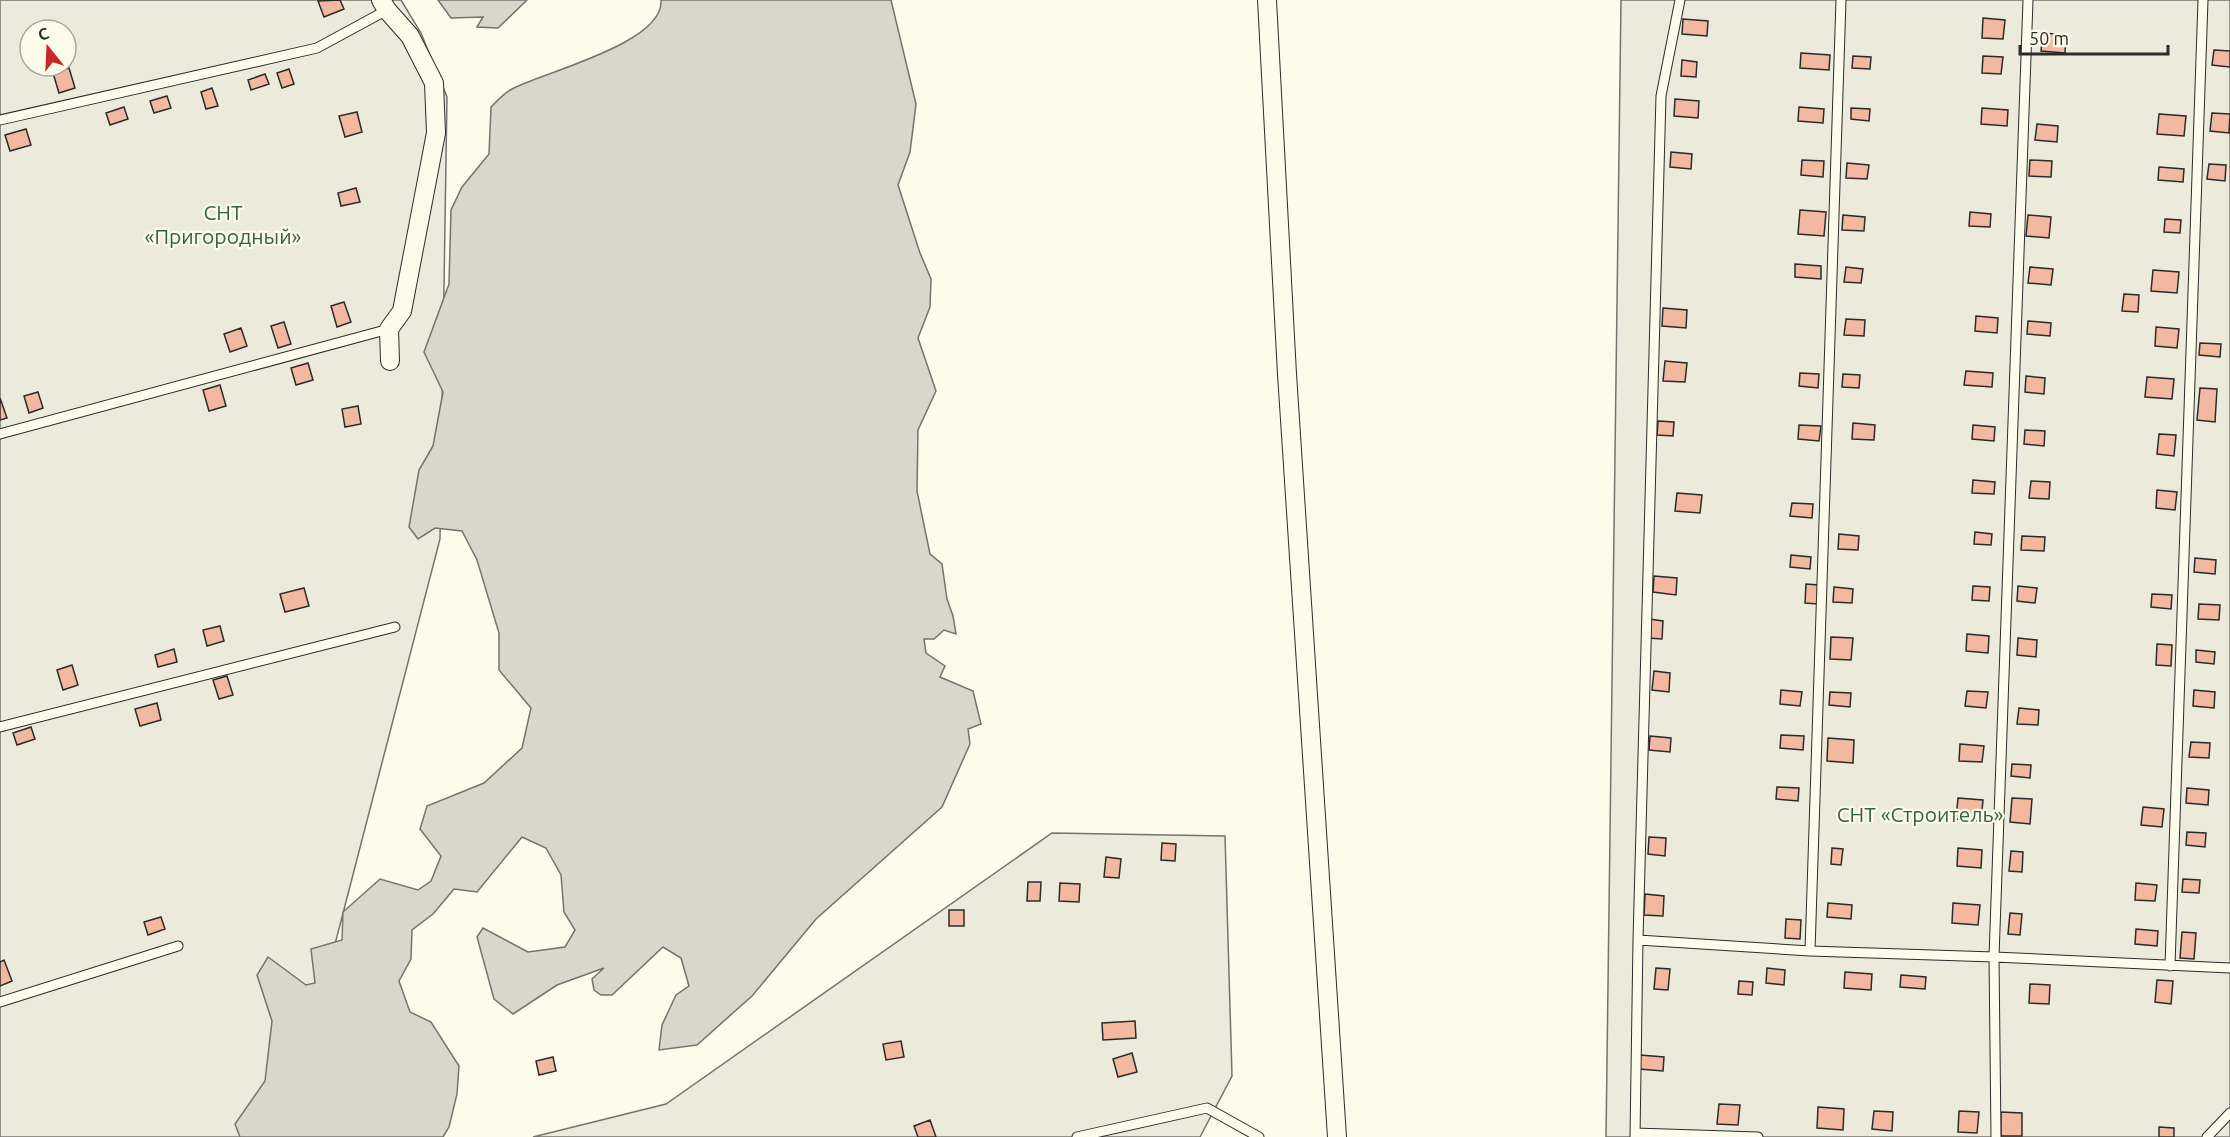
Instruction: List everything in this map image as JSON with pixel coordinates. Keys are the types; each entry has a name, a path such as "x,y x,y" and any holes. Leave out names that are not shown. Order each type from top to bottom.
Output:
{"street":[{"path":"1268,0 1287,374 1338,1137"},
{"path":"384,5 411,36 434,83 436,133 402,311 389,329 390,361"}],"lane":[{"path":"1680,0 1661,96 1638,940 1635,1135 1758,1137"},
{"path":"1810,951 1841,0"},
{"path":"1996,1137 1994,957 2028,0"},
{"path":"2170,966 2203,0"},
{"path":"0,120 317,48 384,5"},
{"path":"0,434 389,329"},
{"path":"0,727 396,627"},
{"path":"1638,940 1810,951 2230,968"},
{"path":"0,1002 178,946"},
{"path":"1077,1137 1207,1108 1259,1137"},
{"path":"2207,1137 2230,1113"}],"green space":[{"name":"СНТ «Пригородный»","path":"0,0 401,0 421,33 447,97 440,539 285,1137 0,1137"},
{"name":"СНТ «Строитель»","path":"1621,0 2230,0 2230,1137 1606,1137"},
{"path":"1052,833 1225,836 1232,1076 1200,1137 533,1137 666,1104"}],"shaded area":[{"path":"438,0 527,0 498,28 477,27 483,17 451,18"},
{"path":"661,0 891,0 916,104 910,152 898,185 931,279 930,307 918,338 936,391 918,430 917,491 930,554 942,564 947,599 956,634 944,630 934,639 924,639 926,653 945,666 940,677 973,691 981,724 968,729 970,744 942,807 816,919 752,996 697,1045 659,1050 662,1025 676,995 689,986 681,958 663,947 612,995 601,995 594,990 592,979 604,968 557,985 513,1014 494,999 477,937 483,928 528,952 565,947 575,930 564,912 561,875 546,848 522,837 477,892 454,889 433,914 412,930 411,959 399,981 410,1012 431,1022 459,1066 457,1094 449,1127 443,1137 240,1137 235,1124 265,1081 272,1021 257,975 268,957 306,985 315,983 311,949 342,940 343,912 380,879 418,890 431,881 441,856 420,829 427,806 484,783 522,748 531,708 499,670 499,633 477,560 462,531 435,528 418,539 409,527 419,470 433,446 443,392 424,352 449,284 451,210 462,187 489,154 491,107 512,89 624,43 644,30 657,15"}],"building":[{"path":"340,0 344,9 324,17 318,1"},
{"path":"1983,18 2005,20 2003,39 1982,38"},
{"path":"1683,19 1708,21 1707,36 1682,34"},
{"path":"2043,33 2066,35 2065,53 2041,51"},
{"path":"2214,50 2230,51 2230,67 2212,65"},
{"path":"1801,53 1830,55 1829,70 1800,68"},
{"path":"1853,56 1871,57 1870,69 1852,68"},
{"path":"1983,56 2003,57 2001,74 1982,73"},
{"path":"1682,60 1697,62 1696,77 1681,76"},
{"path":"289,69 294,84 282,88 277,73"},
{"path":"265,74 269,84 251,90 248,80"},
{"path":"54,78 72,78 75,88 59,93"},
{"path":"212,88 218,106 206,109 201,92"},
{"path":"167,96 171,108 154,113 150,101"},
{"path":"1675,99 1699,101 1698,118 1674,116"},
{"path":"124,107 128,119 110,125 106,113"},
{"path":"1799,107 1824,109 1823,123 1798,121"},
{"path":"1851,108 1870,109 1869,121 1851,119"},
{"path":"1982,108 2008,110 2007,126 1981,124"},
{"path":"357,112 362,132 345,137 339,116"},
{"path":"2212,113 2230,114 2229,133 2210,131"},
{"path":"2159,114 2186,116 2184,136 2157,134"},
{"path":"2037,124 2058,126 2057,142 2035,140"},
{"path":"26,129 31,145 10,151 5,135"},
{"path":"1671,152 1692,154 1691,169 1670,167"},
{"path":"1802,160 1824,161 1823,177 1801,175"},
{"path":"2030,160 2052,161 2051,177 2029,176"},
{"path":"1847,163 1869,165 1867,179 1846,178"},
{"path":"2209,164 2226,165 2225,181 2207,179"},
{"path":"2159,167 2184,169 2183,182 2158,180"},
{"path":"356,188 360,202 341,206 338,193"},
{"path":"1800,210 1826,212 1824,236 1798,234"},
{"path":"1970,212 1991,214 1990,227 1969,226"},
{"path":"1843,215 1865,217 1864,231 1842,230"},
{"path":"2028,215 2051,217 2049,238 2026,236"},
{"path":"2165,219 2181,220 2180,233 2164,232"},
{"path":"1795,264 1821,266 1821,279 1795,277"},
{"path":"1846,267 1863,269 1861,283 1844,282"},
{"path":"2030,267 2053,269 2051,285 2028,283"},
{"path":"2153,270 2179,272 2177,293 2151,291"},
{"path":"2124,294 2139,295 2138,312 2122,311"},
{"path":"344,302 351,322 337,327 331,306"},
{"path":"1663,308 1687,310 1686,328 1662,326"},
{"path":"1976,316 1998,318 1997,333 1975,331"},
{"path":"1846,319 1865,320 1864,336 1844,335"},
{"path":"2028,321 2051,323 2050,336 2027,334"},
{"path":"284,322 291,344 278,348 271,326"},
{"path":"2156,327 2179,329 2177,348 2155,346"},
{"path":"241,328 247,346 230,352 224,334"},
{"path":"2200,343 2221,344 2220,357 2199,355"},
{"path":"1665,361 1687,363 1685,382 1663,381"},
{"path":"308,363 313,380 296,385 291,368"},
{"path":"1966,371 1993,373 1992,387 1964,385"},
{"path":"1800,373 1819,374 1818,388 1799,386"},
{"path":"1843,374 1860,375 1859,388 1842,387"},
{"path":"2026,376 2045,378 2044,394 2025,392"},
{"path":"2147,377 2174,379 2172,399 2145,397"},
{"path":"220,385 226,406 209,411 203,390"},
{"path":"2200,388 2217,389 2215,422 2197,420"},
{"path":"38,392 43,408 29,413 24,396"},
{"path":"0,398 7,418 0,420"},
{"path":"358,406 361,424 345,427 342,409"},
{"path":"1658,421 1674,422 1673,436 1657,435"},
{"path":"1853,423 1875,425 1874,440 1852,439"},
{"path":"1799,425 1821,426 1819,441 1798,439"},
{"path":"1973,425 1995,427 1994,441 1972,439"},
{"path":"2025,430 2045,431 2044,446 2024,444"},
{"path":"2159,434 2176,435 2174,456 2157,454"},
{"path":"1973,480 1995,482 1994,494 1972,493"},
{"path":"2031,481 2050,482 2049,499 2029,498"},
{"path":"2157,490 2177,492 2175,510 2156,508"},
{"path":"1677,493 1702,495 1700,513 1675,511"},
{"path":"1792,503 1813,504 1812,518 1790,516"},
{"path":"1975,532 1992,534 1991,545 1974,544"},
{"path":"1839,534 1859,536 1858,550 1838,549"},
{"path":"2022,536 2045,537 2044,551 2021,550"},
{"path":"1791,555 1811,557 1810,569 1790,567"},
{"path":"2195,558 2216,560 2215,574 2194,572"},
{"path":"1654,576 1677,578 1676,595 1653,592"},
{"path":"1806,584 1819,585 1818,604 1805,603"},
{"path":"1973,586 1990,587 1989,601 1972,600"},
{"path":"2018,586 2037,588 2035,603 2017,601"},
{"path":"1834,587 1853,589 1852,603 1833,602"},
{"path":"304,588 309,606 285,612 280,594"},
{"path":"2152,594 2172,595 2171,609 2151,607"},
{"path":"2199,604 2220,605 2219,620 2198,619"},
{"path":"1649,619 1663,621 1662,639 1648,638"},
{"path":"220,626 224,641 207,646 203,630"},
{"path":"1967,634 1989,636 1988,653 1966,651"},
{"path":"1831,637 1853,638 1851,660 1830,659"},
{"path":"2018,638 2037,640 2036,657 2017,655"},
{"path":"2157,644 2172,645 2171,666 2156,665"},
{"path":"174,649 177,662 158,667 155,655"},
{"path":"2196,650 2215,652 2214,664 2196,662"},
{"path":"72,665 78,685 63,690 57,670"},
{"path":"1654,671 1670,673 1669,692 1652,690"},
{"path":"227,676 233,695 219,699 213,680"},
{"path":"1781,690 1802,692 1800,706 1780,704"},
{"path":"2194,690 2215,692 2214,708 2193,706"},
{"path":"1967,691 1988,692 1986,708 1965,706"},
{"path":"1830,692 1851,693 1850,707 1829,705"},
{"path":"157,703 161,720 140,726 135,709"},
{"path":"2019,708 2039,710 2038,725 2017,724"},
{"path":"31,727 35,739 17,745 13,733"},
{"path":"1781,735 1804,736 1803,750 1780,748"},
{"path":"1650,736 1671,738 1670,752 1649,750"},
{"path":"1828,738 1854,740 1853,763 1827,761"},
{"path":"2191,742 2210,743 2209,758 2189,757"},
{"path":"1960,744 1984,746 1982,762 1959,761"},
{"path":"2012,764 2031,765 2030,778 2011,776"},
{"path":"1777,787 1799,788 1798,801 1776,799"},
{"path":"2187,788 2209,790 2208,805 2186,803"},
{"path":"1958,798 1983,800 1981,821 1956,819"},
{"path":"2012,798 2032,799 2030,824 2010,822"},
{"path":"2143,807 2164,809 2162,827 2141,825"},
{"path":"2187,832 2206,833 2205,847 2186,845"},
{"path":"1649,837 1666,838 1665,856 1648,854"},
{"path":"1162,843 1176,844 1175,861 1161,860"},
{"path":"1832,848 1843,849 1841,865 1831,864"},
{"path":"1958,848 1982,850 1981,868 1957,866"},
{"path":"2011,851 2023,852 2022,872 2009,871"},
{"path":"1106,857 1121,859 1119,878 1104,877"},
{"path":"2183,879 2200,880 2199,893 2182,892"},
{"path":"1028,882 1041,882 1040,901 1027,901"},
{"path":"1060,883 1080,884 1079,902 1059,901"},
{"path":"2136,883 2157,885 2155,901 2135,900"},
{"path":"1645,894 1664,896 1663,916 1644,915"},
{"path":"1828,903 1852,905 1851,919 1827,917"},
{"path":"1953,903 1980,905 1978,925 1952,923"},
{"path":"949,910 964,910 964,926 949,926"},
{"path":"2010,913 2022,914 2020,935 2008,934"},
{"path":"161,917 165,929 148,935 144,922"},
{"path":"1786,919 1801,920 1800,939 1785,938"},
{"path":"2136,929 2158,931 2157,946 2135,944"},
{"path":"2182,932 2196,933 2194,959 2180,958"},
{"path":"4,960 12,981 0,986 0,962"},
{"path":"1656,968 1670,969 1668,990 1654,989"},
{"path":"1767,968 1785,970 1784,985 1766,983"},
{"path":"1845,972 1872,974 1871,990 1844,988"},
{"path":"1901,975 1926,977 1925,989 1900,987"},
{"path":"2157,980 2173,981 2171,1004 2155,1002"},
{"path":"1739,981 1753,982 1752,995 1738,994"},
{"path":"2030,984 2050,985 2049,1004 2029,1003"},
{"path":"1135,1021 1136,1038 1103,1040 1102,1023"},
{"path":"901,1041 904,1057 886,1060 883,1044"},
{"path":"1132,1053 1137,1072 1118,1077 1113,1059"},
{"path":"1640,1055 1664,1057 1663,1071 1639,1069"},
{"path":"553,1057 556,1071 539,1075 536,1061"},
{"path":"1719,1104 1740,1105 1738,1125 1717,1124"},
{"path":"1818,1107 1844,1109 1843,1130 1817,1128"},
{"path":"1874,1111 1893,1112 1892,1131 1872,1129"},
{"path":"1959,1111 1979,1112 1977,1133 1958,1132"},
{"path":"2001,1112 2022,1113 2022,1136 2001,1136"},
{"path":"930,1120 936,1137 918,1137 914,1126"},
{"path":"2159,1127 2174,1128 2174,1137 2159,1137"}]}
